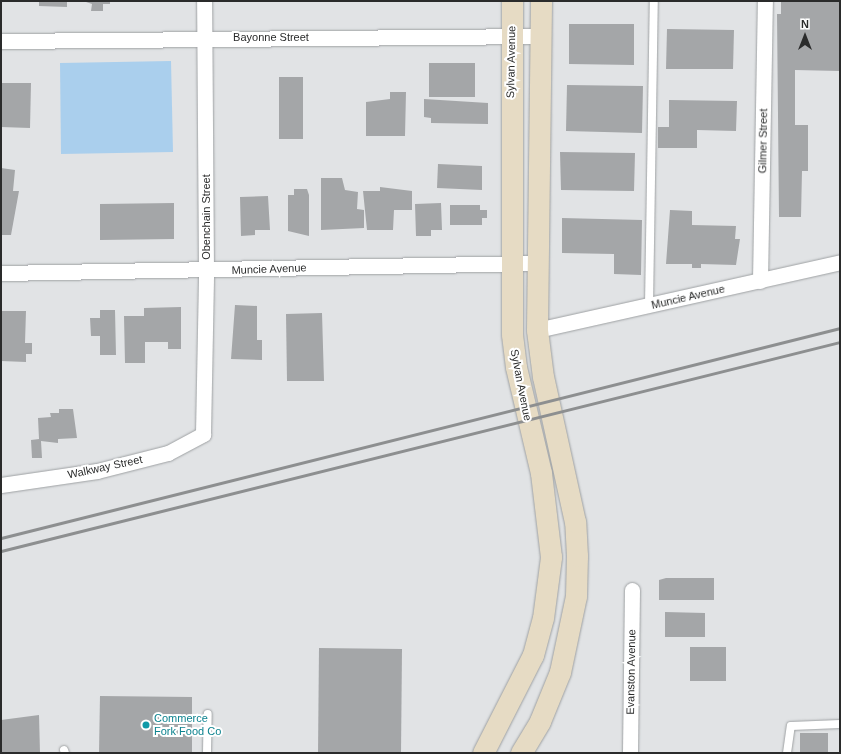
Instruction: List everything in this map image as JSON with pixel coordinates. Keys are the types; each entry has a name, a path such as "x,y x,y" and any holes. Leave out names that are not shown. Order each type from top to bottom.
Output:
{"main road":[{"name":"Sylvan Avenue","path":"482,753 533,655 543,618 551,557 541,474 516,367 510,263 512,1"},
{"path":"521,753 540,721 560,672 576,596 577,556 575,522 543,377 537,330 536,263 541,1"}],"street":[{"name":"Obenchain Street","path":"203,434 206,271 204,1"},
{"name":"Gilmer Street","path":"760,280 765,1"},
{"name":"Bayonne Street","path":"1,41 205,37 540,36"},
{"name":"Muncie Avenue","path":"537,330 840,262"},
{"name":"Muncie Avenue","path":"1,273 206,271 536,263"},
{"name":"Walkway Street","path":"1,485 96,471 168,452 203,434"},
{"name":"Evanston Avenue","path":"630,753 632,590"}],"lane":[{"path":"649,306 654,1"},
{"path":"207,753 208,714"},
{"path":"787,753 791,726 840,724"}],"shaded area":[{"path":"171,61 173,152 61,154 60,63"}],"building":[{"path":"39,1 67,1 67,7 39,6"},
{"path":"83,1 110,1 110,4 103,4 103,11 91,11 92,4"},
{"path":"781,1 840,1 840,71 795,70 795,125 808,125 808,171 802,171 801,217 779,217 777,14 781,14"},
{"path":"569,24 634,24 634,65 569,64"},
{"path":"667,29 734,30 733,69 666,69"},
{"path":"429,63 475,63 475,97 429,97"},
{"path":"279,77 303,77 303,139 279,139"},
{"path":"1,83 31,83 30,128 1,127"},
{"path":"567,85 643,86 642,133 566,131"},
{"path":"390,92 406,92 405,136 366,136 366,102 390,99"},
{"path":"424,99 488,103 488,124 431,123 431,118 424,117"},
{"path":"669,100 737,101 736,131 697,130 697,148 658,148 658,127 669,127"},
{"path":"560,152 635,153 634,191 561,190"},
{"path":"438,164 482,166 482,190 437,188"},
{"path":"1,168 15,170 13,191 19,191 11,235 1,235"},
{"path":"321,178 342,178 345,190 358,192 357,209 364,210 364,228 321,230"},
{"path":"380,187 412,191 412,210 394,210 393,230 367,230 363,191 380,191"},
{"path":"294,189 307,189 309,195 309,236 288,231 288,195 294,195"},
{"path":"268,196 270,230 255,230 255,235 241,236 240,197"},
{"path":"174,203 174,239 100,240 100,204"},
{"path":"441,203 442,230 431,230 431,236 416,236 415,204"},
{"path":"450,205 480,205 480,210 487,210 487,218 482,218 482,225 450,225"},
{"path":"670,210 692,211 692,225 736,226 735,239 740,239 736,265 701,264 701,268 692,268 692,264 666,264"},
{"path":"562,218 642,220 641,275 614,274 614,254 562,253"},
{"path":"235,305 257,306 257,340 262,340 262,360 231,359"},
{"path":"181,307 181,349 168,349 168,342 145,342 145,363 125,363 124,316 144,316 144,308"},
{"path":"100,310 115,310 116,355 100,355 100,336 91,336 90,318 100,318"},
{"path":"2,311 26,311 25,343 32,343 32,354 26,354 26,362 1,361"},
{"path":"322,313 324,381 287,381 286,314"},
{"path":"59,409 73,409 77,438 58,439 58,443 41,441 42,458 32,458 31,440 39,439 38,418 51,417 50,413 59,413"},
{"path":"666,578 714,578 714,600 659,600 659,580"},
{"path":"665,612 705,613 705,637 665,637"},
{"path":"690,647 726,647 726,681 690,681"},
{"path":"319,648 402,649 401,753 318,753"},
{"name":"Commerce Fork Food Co","path":"100,696 192,697 192,753 99,753"},
{"path":"39,715 40,753 1,753 1,720"},
{"path":"800,733 828,733 828,753 800,753"}],"railway":[{"path":"1,538 840,328"},
{"path":"1,551 840,342"}],"place":[{"name":"Commerce Fork Food Co","path":"146,725"}]}
